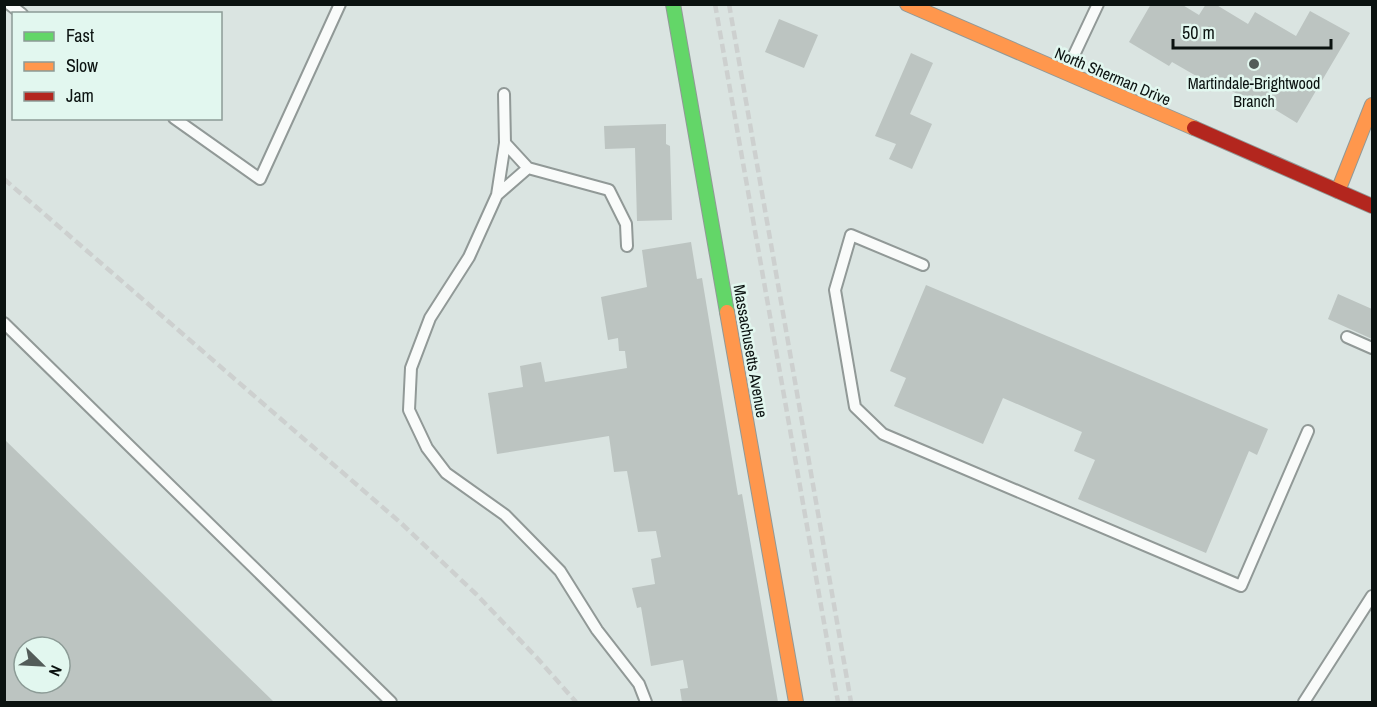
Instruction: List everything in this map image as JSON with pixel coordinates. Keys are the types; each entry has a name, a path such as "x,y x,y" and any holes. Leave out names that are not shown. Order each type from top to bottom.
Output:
{"main road":[{"name":"Massachusetts Avenue","path":"673,4 796,702"},
{"name":"North Sherman Drive","path":"907,4 1372,206"},
{"path":"1338,191 1372,105"}],"lane":[{"path":"177,120 260,179 340,4"},
{"path":"1066,73 1098,4"},
{"path":"504,94 505,143 497,195 469,257 430,318 411,368 409,410 427,448 446,473 505,515 560,571 597,630 639,684 646,702"},
{"path":"505,143 528,168 609,190 626,224 627,246"},
{"path":"497,195 528,168"},
{"path":"924,265 851,235 835,290 855,407 883,434 1240,586 1308,431"},
{"path":"4,323 391,702"},
{"path":"1347,337 1372,348"},
{"path":"1304,702 1372,596"}],"building":[{"name":"Martindale-Brightwood Branch","path":"1151,4 1181,4 1199,15 1206,4 1215,4 1248,24 1255,12 1296,36 1310,11 1350,33 1297,123 1258,99 1255,104 1214,81 1212,85 1172,62 1169,66 1129,42"},
{"path":"779,19 818,35 804,68 765,52"},
{"path":"911,53 933,63 910,114 932,124 912,169 889,159 896,144 875,136"},
{"path":"666,124 666,144 670,146 672,220 637,221 635,148 605,149 604,126"},
{"path":"691,242 697,279 702,278 738,495 742,494 778,702 682,702 680,689 688,688 683,660 651,666 641,607 637,608 632,588 655,584 651,559 661,557 656,531 638,532 627,471 614,472 609,436 497,454 488,393 523,387 520,366 541,362 545,382 627,368 625,351 619,351 618,338 608,340 601,297 647,287 642,250"},
{"path":"926,285 1268,429 1257,455 1249,451 1206,553 1078,499 1095,460 1074,451 1082,432 1003,398 983,444 894,406 906,378 890,371"},
{"path":"1338,294 1372,309 1372,339 1328,319"},
{"path":"4,439 274,702 4,702"}],"railway":[{"path":"715,4 838,702"},
{"path":"729,4 851,702"},
{"path":"4,179 402,524 476,594 576,702"}],"traffic: fast":[{"path":"673,4 727,312"}],"traffic: slow":[{"path":"907,4 1194,128"},
{"path":"1338,191 1372,105"},
{"path":"727,312 796,702"}],"traffic: jam":[{"path":"1194,128 1372,206"}],"place":[{"name":"Martindale-Brightwood Branch","path":"1254,64"}]}
